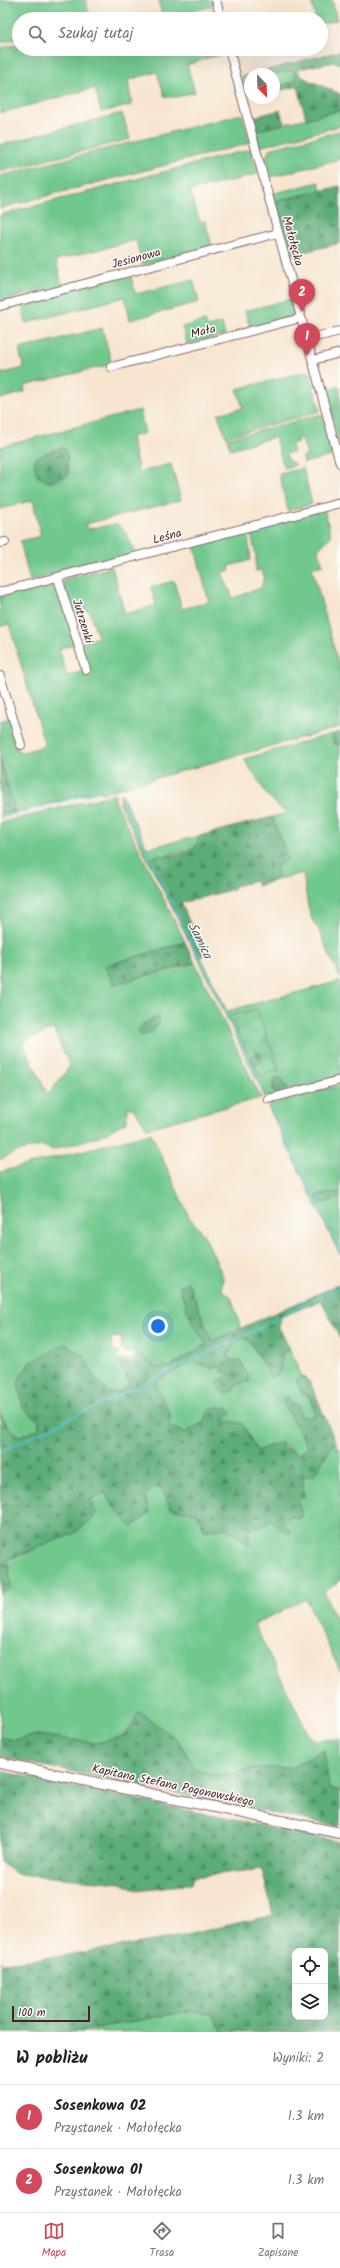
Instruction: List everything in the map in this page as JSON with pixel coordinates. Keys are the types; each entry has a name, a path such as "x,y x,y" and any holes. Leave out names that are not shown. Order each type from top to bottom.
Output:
{"main road":[{"name":"Kapitana Stefana Pogonowskiego","path":"0,1763 340,1833"}],"street":[{"path":"216,0 219,12"},
{"name":"Małołęcka","path":"231,56 340,463"},
{"name":"Jesionowa","path":"0,306 278,233"},
{"name":"Mała","path":"111,367 301,318"},
{"path":"307,339 340,331"},
{"path":"312,360 340,353"},
{"name":"Leśna","path":"0,592 340,503"},
{"name":"Jutrzenki","path":"58,578 86,670"},
{"path":"0,676 21,745"},
{"path":"268,1099 340,1080"}],"green space":[{"path":"0,0 86,0 89,12 12,12 12,40 0,43"},
{"path":"212,0 213,6 189,12 161,12 159,1"},
{"path":"311,0 332,0 337,20 328,22 328,12 314,12"},
{"path":"12,45 12,56 204,56 205,59 187,65 195,92 176,97 165,97 157,72 128,80 132,105 101,112 95,88 0,113 0,48"},
{"path":"340,51 340,64 335,62 298,69 300,76 340,94 340,110 306,119 298,86 280,90 280,85 296,81 293,70 280,73 280,68 274,68 321,56 328,56 328,54"},
{"path":"204,56 218,56 205,59"},
{"path":"293,70 296,81 280,85 280,73"},
{"path":"242,76 244,76 244,86"},
{"path":"280,110 284,124 255,131 251,118"},
{"path":"340,110 340,126 259,147 255,131"},
{"path":"122,113 130,139 0,172 0,145"},
{"path":"242,114 250,143 0,208 0,176"},
{"path":"340,131 340,159 267,178 261,157 267,156 269,149"},
{"path":"251,149 258,174 190,191 200,222 205,221 212,246 142,265 136,240 56,260 62,285 0,302 0,215"},
{"path":"319,182 321,191 273,202 271,194"},
{"path":"340,186 340,243 288,256 273,202"},
{"path":"130,274 136,294 193,280 199,302 130,320 125,297 26,323 21,303"},
{"path":"291,299 295,317 250,328 245,311"},
{"path":"205,321 207,327 222,323 225,335 187,344 182,327"},
{"path":"102,328 112,364 24,386 25,392 0,399 0,374 24,368 19,349"},
{"path":"310,372 320,411 226,437 218,414 243,408 237,389"},
{"path":"340,386 340,445 325,390"},
{"path":"140,410 145,433 131,437 139,472 171,464 181,500 86,524 87,529 117,524 125,531 135,551 133,555 30,581 20,541 41,536 33,500 0,509 0,447","holes":["62,447 68,457 62,473 57,479 50,483 45,453"]},
{"path":"322,414 333,453 331,456 304,463 303,457 307,455 302,438 297,439 298,442 291,444 293,452 286,454 288,460 296,465 284,468 275,437 230,449 227,439"},
{"path":"62,447 67,451 68,476 51,481 44,480 37,475 34,462 36,458"},
{"path":"303,468 312,504 288,511 279,474"},
{"path":"324,509 331,536 318,550 323,565 312,568 340,670 340,727 102,793 100,790 15,812 0,759 0,721 10,718 19,753 45,746 9,624 0,627 0,597 55,582 57,583 75,644 59,649 67,676 83,671 81,643 98,637 89,610 73,615 63,582 65,579 112,567 125,614 156,605 151,587 174,581 182,609 209,602 194,545 247,529 251,560 229,566 230,570 222,573 233,598 261,588 264,576 261,570 256,571 256,556 251,534 252,528"},
{"path":"340,732 340,746 334,743 332,734"},
{"path":"332,734 333,743 340,746 340,979 318,928 311,918 303,873 279,879 276,866 282,864 283,844 272,817 286,814 268,796 244,759"},
{"path":"0,759 15,812 0,816"},
{"path":"121,793 147,848 199,836 198,844 193,849 148,860 120,804"},
{"path":"115,794 115,801 185,942 105,966 114,984 195,963 261,1098 147,1128 135,1110 127,1107 127,1121 103,1135 53,1150 42,1146 16,1152 0,1160 0,823","holes":["159,1017 158,1025 149,1033 148,1021","53,1029 70,1066 48,1095 22,1042"]},
{"path":"272,817 287,856 287,861 276,866 279,879 257,886 256,881 234,886 234,889 181,903 204,955 198,958 148,860 158,855 175,855 192,850 198,842 199,836"},
{"path":"185,942 195,963 114,984 105,966"},
{"path":"201,957 227,1011 340,981 340,1079 289,1089 281,1079 274,1081 273,1089 277,1096 265,1097 198,958","holes":["230,1016 279,1070 259,1076"]},
{"path":"257,1009 279,1070 259,1076 255,1067 262,1060 260,1052 255,1050 251,1059 229,1016"},
{"path":"159,1017 158,1024 150,1033 140,1035 138,1031 144,1024"},
{"path":"255,1050 259,1051 262,1060 255,1067 251,1059"},
{"path":"276,1078 280,1078 289,1089 277,1096 273,1086"},
{"path":"340,1085 340,1191 336,1193 327,1193 320,1204 340,1198 340,1255 268,1106 271,1100 273,1104"},
{"path":"151,1133 189,1217 204,1235 214,1256 223,1277 222,1290 231,1297 241,1328 212,1341 188,1283 179,1286 191,1320 206,1344 172,1366 157,1368 143,1356 126,1352 121,1349 122,1337 111,1338 112,1349 119,1353 118,1362 130,1384 120,1392 109,1393 94,1376 82,1353 72,1349 29,1363 18,1382 23,1408 39,1421 39,1429 20,1436 10,1429 0,1413 0,1172"},
{"path":"340,1191 340,1198 320,1204 316,1196 334,1193"},
{"path":"188,1282 212,1341 340,1284 340,1339 321,1300 281,1317 279,1327 290,1350 282,1354 280,1373 271,1378 250,1341 244,1338 234,1341 235,1345 228,1353 230,1360 241,1361 250,1381 235,1385 234,1391 228,1394 221,1392 217,1383 231,1374 223,1372 219,1366 214,1369 197,1363 195,1360 158,1379 156,1385 171,1416 169,1426 185,1433 204,1422 210,1409 216,1407 228,1408 232,1413 224,1421 242,1423 257,1451 279,1442 285,1448 298,1454 308,1447 285,1406 283,1399 289,1397 291,1403 297,1403 302,1417 313,1417 315,1412 310,1398 302,1393 296,1380 302,1376 310,1382 335,1441 314,1475 303,1477 304,1496 298,1502 303,1516 300,1519 290,1516 283,1523 291,1531 289,1535 272,1521 261,1526 255,1525 248,1532 251,1545 227,1529 204,1530 197,1513 170,1508 163,1491 156,1487 145,1496 150,1513 132,1527 117,1511 105,1493 91,1499 97,1515 75,1533 8,1559 11,1589 1,1593 0,1413 10,1429 20,1436 39,1429 39,1421 23,1408 18,1382 29,1364 66,1343 72,1349 82,1353 94,1376 109,1393 121,1392 130,1384 118,1362 124,1359 129,1361 134,1359 136,1355 142,1356 157,1368 172,1366 206,1344 191,1320 179,1286"},
{"path":"244,1338 250,1341 271,1378 283,1359 282,1354 290,1350 302,1376 297,1380 302,1393 310,1398 315,1412 313,1417 301,1417 285,1406 308,1447 298,1454 279,1442 257,1451 242,1424 223,1421 211,1409 204,1422 184,1433 168,1426 156,1385 158,1380 195,1360 219,1366 231,1374 234,1385 249,1381 241,1361 230,1360 228,1353 235,1345 234,1341"},
{"path":"335,1441 340,1450 340,1581 324,1592 340,1630 340,1671 306,1599 254,1624 310,1737 316,1740 340,1739 340,1791 329,1788 323,1750 291,1768 254,1768 222,1776 196,1770 178,1740 139,1712 130,1728 121,1737 96,1743 37,1735 14,1740 0,1737 0,1592 10,1573 8,1559 32,1551 91,1499 105,1493 117,1511 156,1487 163,1491 170,1508 197,1513 205,1530 227,1529 251,1545 248,1532 255,1525 261,1526 272,1521 291,1531 283,1523 290,1516 300,1519 298,1502 304,1496 303,1477 314,1475"},
{"path":"139,1712 178,1740 196,1770 222,1776 254,1768 291,1768 324,1750 329,1788 340,1791 340,1827 0,1757 0,1737 14,1740 37,1735 96,1743 122,1737 130,1728"},
{"path":"0,1771 340,1842 340,2032 223,2032 212,2013 190,2011 74,2032 0,2032 0,1961 3,1963 60,1956 177,1937 273,1915 262,1869 193,1877 191,1884 136,1890 121,1883 17,1874 0,1862"},
{"path":"190,2011 212,2013 223,2032 74,2032"}],"waterway":[{"path":"0,209 4,208"},
{"name":"Samica","path":"0,818 108,789"},
{"name":"Samica","path":"121,798 264,1091"},
{"name":"Samica","path":"269,1103 340,1250"},
{"path":"0,1452 258,1329 340,1286"}],"place":[{"name":"Sosenkowa 01","path":"302,312"},
{"name":"Sosenkowa 02","path":"307,356"}]}
